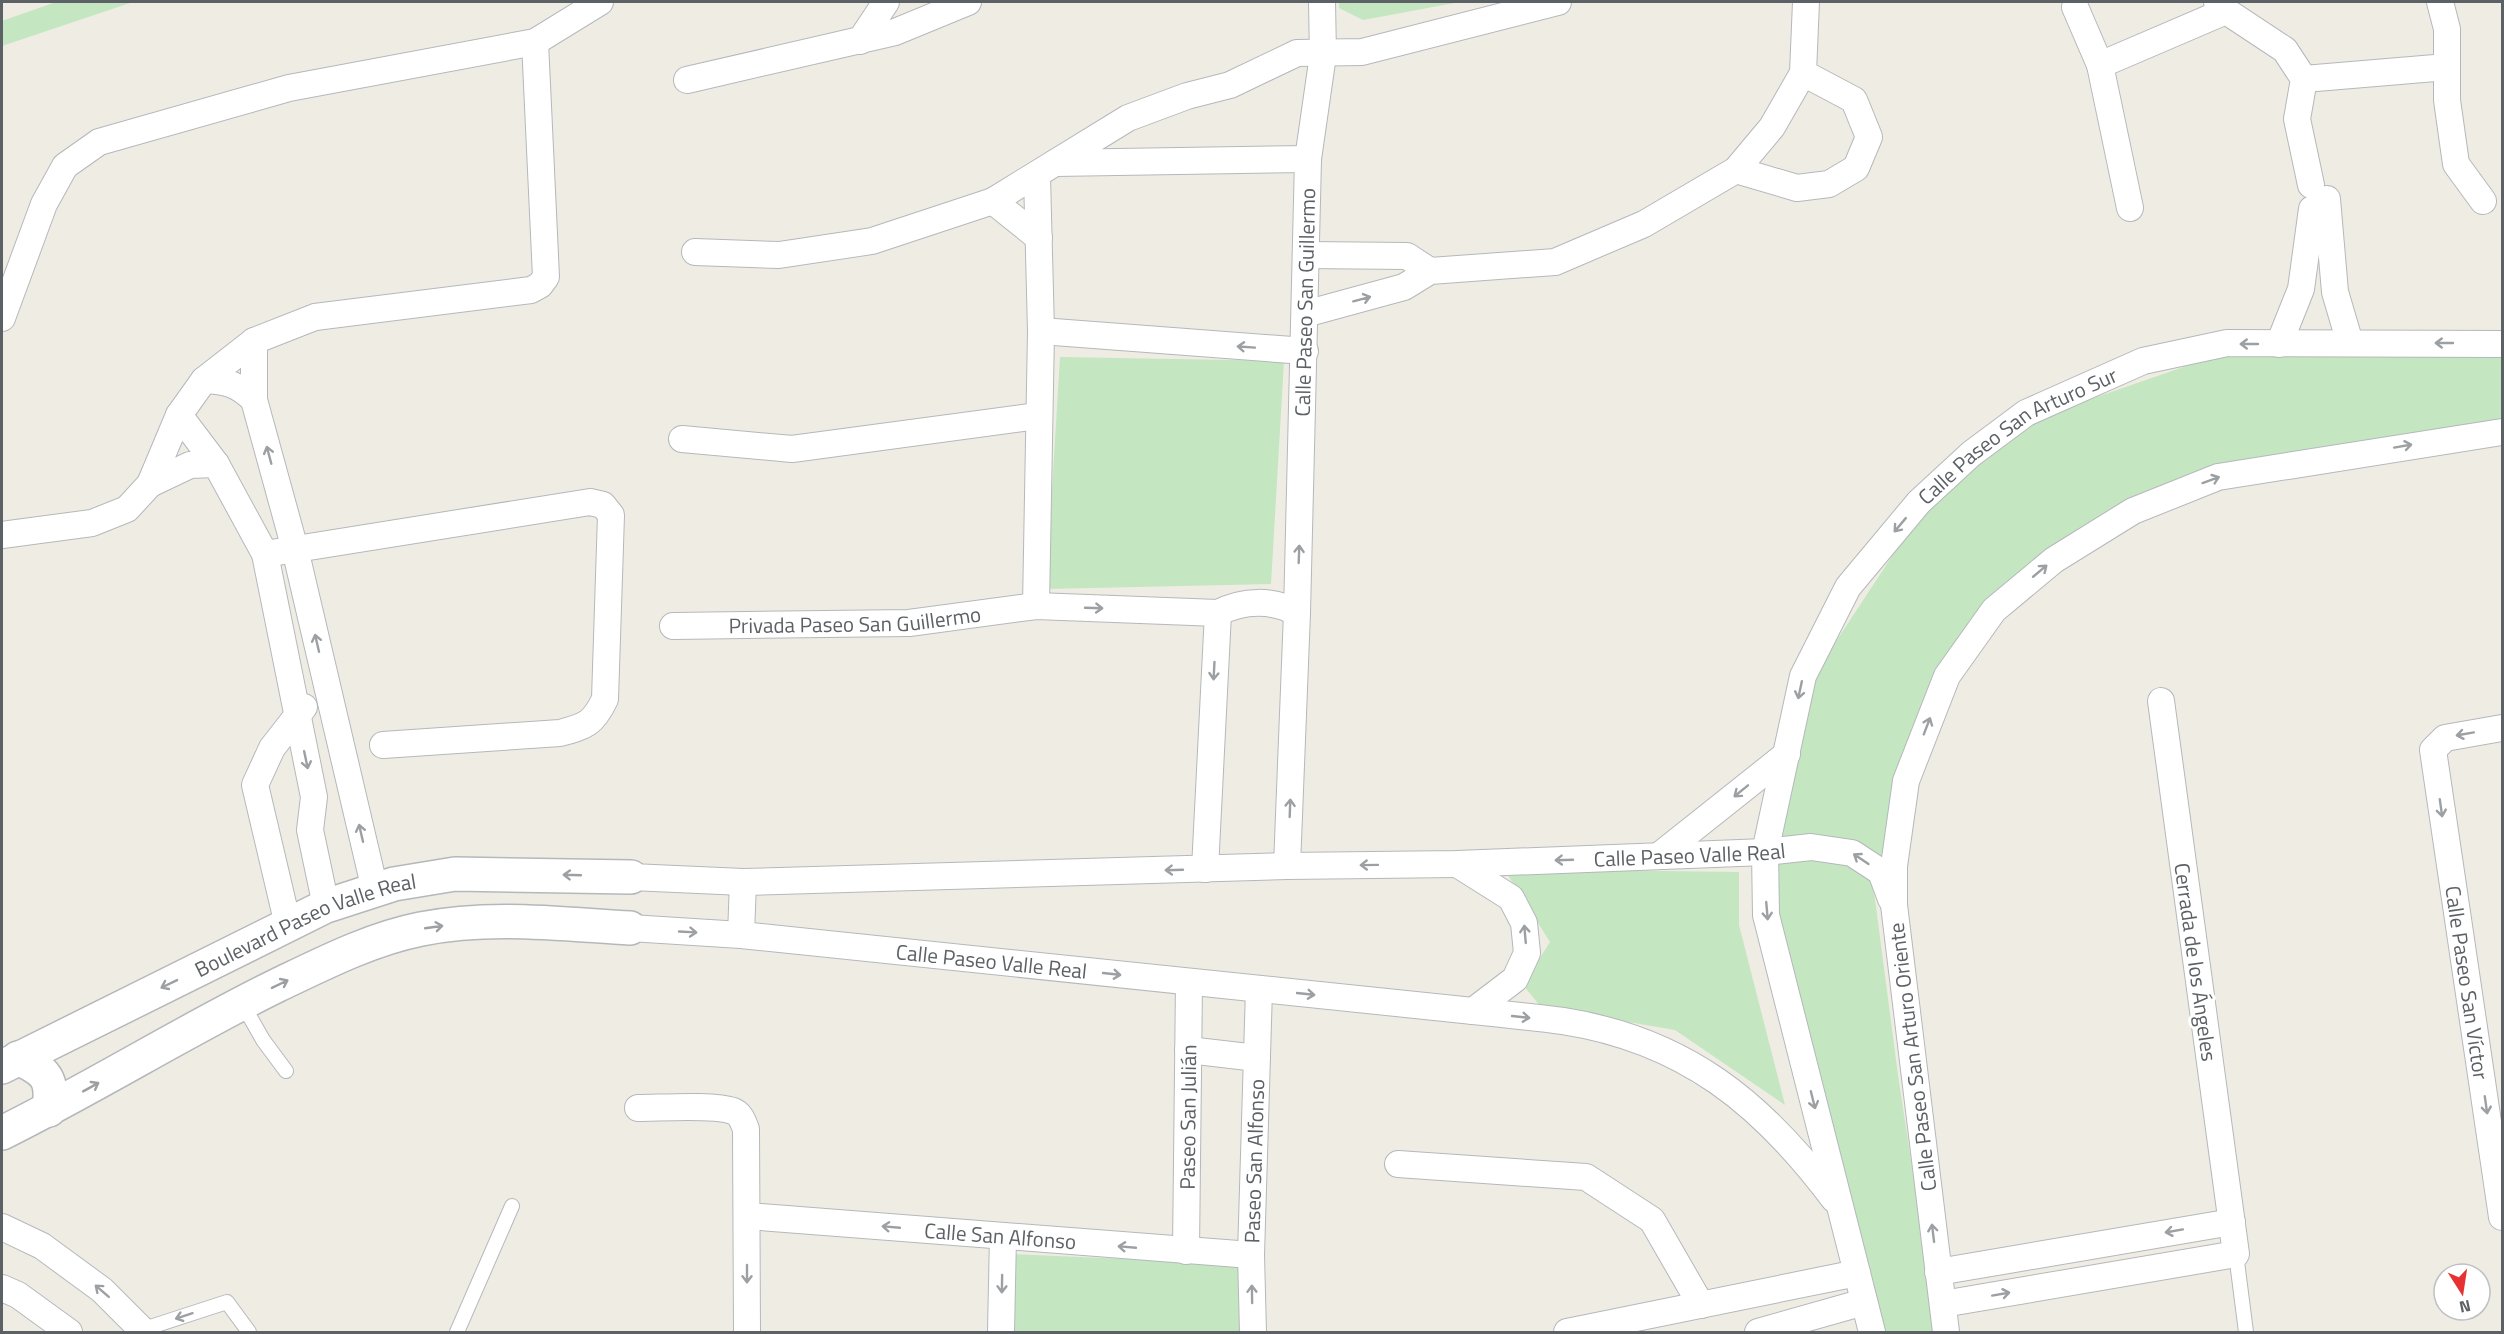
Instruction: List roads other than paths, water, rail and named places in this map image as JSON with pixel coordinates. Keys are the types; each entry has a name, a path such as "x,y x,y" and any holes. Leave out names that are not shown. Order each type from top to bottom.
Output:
{"street":[{"path":"2,318 44,204 65,166 99,142 289,88 535,42 600,2"},
{"path":"860,41 886,2"},
{"path":"687,80 860,41 923,22 968,2"},
{"name":"Calle Paseo San Guillermo","path":"1287,866 1305,351 1308,159 1323,55 1322,2"},
{"path":"695,252 779,255 872,241 993,201 1128,118 1187,96 1230,85 1297,53 1323,55 1389,47 1558,2"},
{"path":"1305,314 1404,287 1430,271 1555,262 1644,224 1736,170 1772,127 1803,73 1806,2"},
{"path":"2440,2 2448,29 2447,100 2456,164 2484,201"},
{"path":"2100,65 2222,6 2285,50 2304,78 2297,118 2335,292 2350,343"},
{"path":"2074,7 2100,65 2130,208"},
{"path":"150,484 179,415 204,380 254,340 315,317 531,290 540,285 546,277 535,42"},
{"path":"2304,78 2447,67"},
{"path":"1736,170 1797,189 1829,184 1856,168 1869,137 1854,100 1803,73"},
{"path":"1046,169 1308,159"},
{"path":"1046,169 1039,238 1041,331 1036,606 1218,613 1227,608 1264,602 1282,604 1297,613"},
{"path":"993,201 1039,238"},
{"path":"2279,344 2301,289 2318,211"},
{"path":"1306,255 1407,256 1430,271"},
{"path":"2301,289 2335,292"},
{"path":"1041,331 1305,351"},
{"path":"254,340 254,400 295,549 375,890"},
{"name":"Calle Paseo San Arturo Sur","path":"1765,852 1803,676 1848,587 1919,502 1971,454 2026,413 2143,361 2227,343 2502,344"},
{"path":"204,380 229,381 243,389 254,400"},
{"path":"179,415 216,464 265,554 314,797 310,830 326,906"},
{"path":"682,439 792,449 1038,416"},
{"name":"Calle Paseo San Arturo Oriente","path":"1946,1332 1894,905 1894,866 1906,781 1947,676 1994,610 2054,560 2133,511 2218,477 2502,432"},
{"path":"2,535 92,523 126,509 150,484 190,465 216,464"},
{"path":"265,554 590,502 603,505 611,515 605,699 596,717 584,727 560,733 383,745"},
{"name":"Privada Paseo San Guillermo","path":"673,626 909,623 1036,606"},
{"path":"1205,869 1218,613"},
{"path":"288,925 255,785 272,748 296,714 327,685"},
{"name":"Cerrada de los Ángeles","path":"2161,701 2236,1254"},
{"name":"Calle Paseo San Víctor","path":"2502,728 2445,738 2433,750 2502,1216"},
{"path":"1660,855 1787,754"},
{"name":"Calle Paseo Valle Real","path":"618,877 743,882 1287,866 1457,864 1765,852 1811,847 1852,853 1881,872 1894,905"},
{"path":"1765,852 1766,915 1872,1332"},
{"path":"1457,864 1510,898 1524,923 1527,953 1515,979 1473,1011"},
{"path":"510,921 515,897 511,873"},
{"name":"Boulevard Paseo Valle Real","path":"10,1063 326,906 375,890 425,877 455,874 511,873 618,877"},
{"path":"617,928 600,901 618,877"},
{"path":"741,935 743,882"},
{"name":"Calle Paseo Valle Real","path":"510,921 741,935 1473,1011 1565,1022 1608,1031 1677,1056 1719,1080 1770,1125 1808,1166 1841,1209"},
{"name":"Boulevard Paseo Valle Real","path":"2,1134 242,1003 321,964 378,941 443,925 510,921"},
{"name":"Paseo San Julián","path":"1186,1251 1189,982"},
{"name":"Paseo San Alfonso","path":"1253,1332 1251,1255 1259,989"},
{"path":"1188,1050 1257,1058"},
{"path":"10,1063 39,1068 49,1080 49,1110"},
{"path":"638,1108 724,1109 739,1114 746,1129 747,1332"},
{"path":"1398,1164 1586,1177 1652,1220 1701,1305"},
{"name":"Calle San Alfonso","path":"747,1216 1251,1255"},
{"path":"1938,1272 2232,1222"},
{"path":"2,1227 42,1246 102,1290 143,1331"},
{"path":"1001,1332 1003,1236"},
{"path":"2077,1248 2082,1280"},
{"path":"1943,1304 2236,1254"},
{"path":"1567,1332 1857,1273"},
{"path":"2,1288 18,1294 69,1332"},
{"path":"1758,1332 1864,1302"}],"lane":[{"path":"242,1003 286,1071"},
{"path":"457,1332 512,1206"},
{"path":"2236,1254 2246,1332"},
{"path":"143,1331 227,1302 249,1332"}]}
